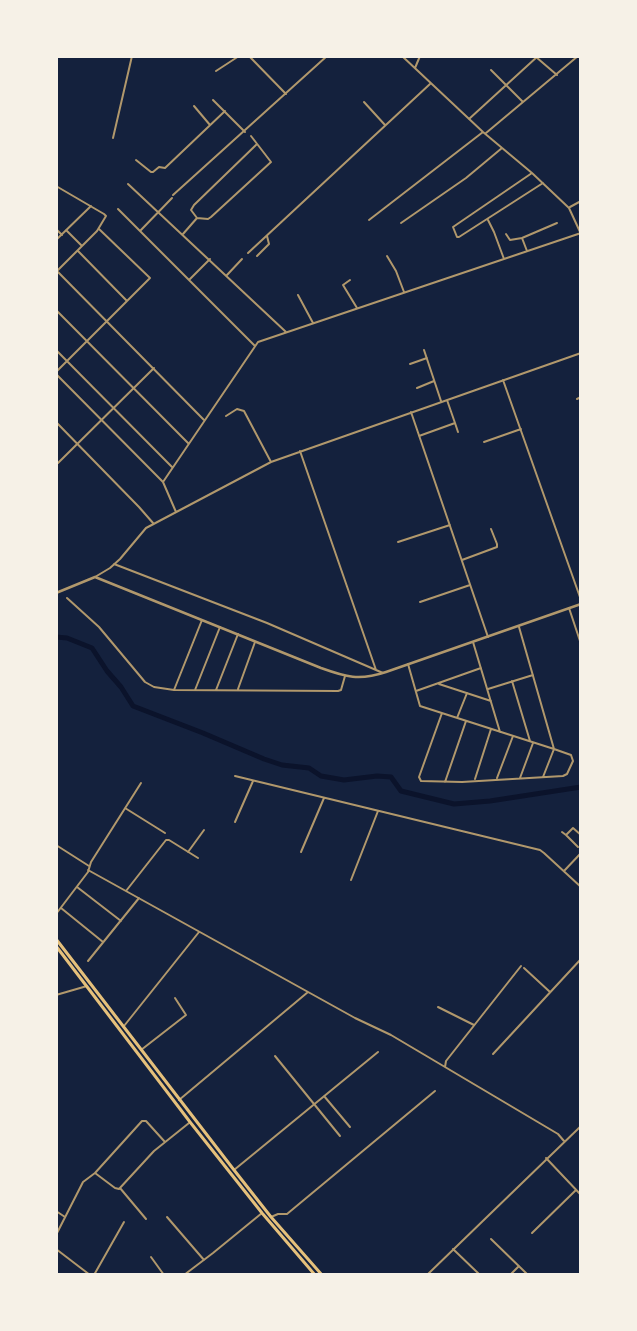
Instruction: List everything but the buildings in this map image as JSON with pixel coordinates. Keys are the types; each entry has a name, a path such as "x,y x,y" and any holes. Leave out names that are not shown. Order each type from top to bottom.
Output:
{"highway":[{"path":"56,939 315,1275"},
{"path":"56,946 262,1213 322,1275"}],"street":[{"path":"112,138 132,56"},
{"path":"216,71 239,56"},
{"path":"249,56 286,94"},
{"path":"140,231 172,197 327,56"},
{"path":"163,482 258,342 581,233 569,208 430,84 402,56"},
{"path":"414,68 420,56"},
{"path":"370,220 484,133 578,56"},
{"path":"469,119 537,57 557,75"},
{"path":"490,70 523,102"},
{"path":"248,253 430,84"},
{"path":"213,100 245,132"},
{"path":"364,102 385,125"},
{"path":"194,106 210,125"},
{"path":"136,160 151,172 159,167 165,168 225,111"},
{"path":"251,136 257,144 270,162 211,217 208,219 198,218 191,210 194,205 257,144"},
{"path":"401,223 466,178 502,148"},
{"path":"532,173 453,227 452,229 457,237 543,183"},
{"path":"128,184 286,332"},
{"path":"56,186 106,215 99,229 57,270 204,420"},
{"path":"569,208 581,200"},
{"path":"56,240 91,206"},
{"path":"118,209 255,346"},
{"path":"183,234 198,218"},
{"path":"487,219 504,259"},
{"path":"506,234 510,240 522,238 557,223"},
{"path":"56,229 62,235"},
{"path":"99,229 150,277 56,373 163,482 176,512"},
{"path":"66,230 82,246"},
{"path":"257,256 269,244 267,236"},
{"path":"522,238 527,251"},
{"path":"77,250 127,301"},
{"path":"388,256 404,292"},
{"path":"188,281 210,259"},
{"path":"227,275 242,259"},
{"path":"350,280 343,285 358,308"},
{"path":"298,295 313,323"},
{"path":"56,310 188,444"},
{"path":"56,350 172,467"},
{"path":"424,350 441,402"},
{"path":"56,593 95,577 114,564 126,553 142,531 153,523 272,462 581,353"},
{"path":"410,364 426,358"},
{"path":"58,463 154,368"},
{"path":"503,380 581,600"},
{"path":"417,388 434,381"},
{"path":"577,399 581,397"},
{"path":"447,399 458,432"},
{"path":"226,416 237,409 244,411 272,462"},
{"path":"411,412 488,636"},
{"path":"56,422 153,523"},
{"path":"419,436 455,423"},
{"path":"484,442 521,430"},
{"path":"300,451 376,670"},
{"path":"398,542 450,525"},
{"path":"462,560 497,547 491,529"},
{"path":"114,564 267,623 382,673"},
{"path":"95,577 255,642 345,676 367,677 382,673 581,604"},
{"path":"420,602 470,585"},
{"path":"67,598 99,627 145,682 154,687 174,690 338,691 341,690 345,676"},
{"path":"569,608 581,644"},
{"path":"174,690 202,620"},
{"path":"519,626 554,750 543,777"},
{"path":"194,690 220,627"},
{"path":"216,690 238,634"},
{"path":"238,690 255,642"},
{"path":"473,642 500,732"},
{"path":"408,664 420,706 442,713 500,732 532,742 571,756 574,761 567,774 563,776 445,782 430,782 419,779 442,713"},
{"path":"416,691 481,668"},
{"path":"488,689 533,675"},
{"path":"512,681 532,742 520,778"},
{"path":"437,683 491,701"},
{"path":"457,718 467,693"},
{"path":"445,782 466,721"},
{"path":"474,780 491,729"},
{"path":"497,779 513,736"},
{"path":"235,776 540,850 581,887"},
{"path":"235,822 253,780"},
{"path":"56,914 88,870 141,783"},
{"path":"301,852 324,798"},
{"path":"125,808 165,833"},
{"path":"351,880 378,811"},
{"path":"566,836 573,828 581,835"},
{"path":"188,852 204,830"},
{"path":"562,832 578,847"},
{"path":"126,891 166,840 198,858"},
{"path":"56,845 89,866"},
{"path":"564,871 581,853"},
{"path":"88,870 355,1018 391,1035 558,1134 564,1141"},
{"path":"77,886 121,921"},
{"path":"88,961 138,898"},
{"path":"61,908 103,942"},
{"path":"123,1027 199,932"},
{"path":"494,1054 581,958"},
{"path":"445,1067 446,1061 521,966"},
{"path":"524,968 550,992"},
{"path":"57,994 87,986"},
{"path":"179,1100 309,992"},
{"path":"141,1050 186,1015 175,998"},
{"path":"438,1007 474,1025"},
{"path":"234,1170 378,1052"},
{"path":"274,1056 340,1136"},
{"path":"271,1217 278,1214 287,1214 435,1092"},
{"path":"324,1096 350,1127"},
{"path":"56,1235 84,1180 95,1173 142,1121 146,1121 165,1142"},
{"path":"120,1188 154,1151 190,1122"},
{"path":"427,1275 581,1126"},
{"path":"546,1158 581,1195"},
{"path":"95,1173 115,1188 120,1188 146,1219"},
{"path":"532,1233 576,1190"},
{"path":"56,1211 65,1217"},
{"path":"184,1275 262,1213"},
{"path":"167,1217 204,1260"},
{"path":"94,1275 124,1222"},
{"path":"491,1238 528,1275"},
{"path":"56,1249 90,1275"},
{"path":"453,1249 480,1275"},
{"path":"151,1257 164,1275"},
{"path":"510,1275 519,1266"}],"waterway":[{"path":"56,637 67,638 92,648 133,706 282,765 309,768 321,776 344,780 377,776 391,777 401,791 454,804 490,801 581,787"}]}
